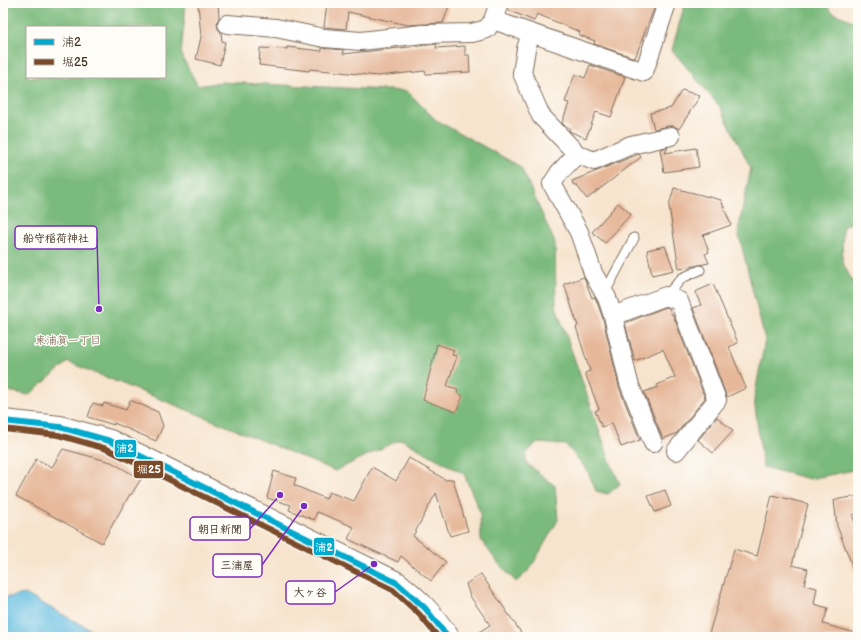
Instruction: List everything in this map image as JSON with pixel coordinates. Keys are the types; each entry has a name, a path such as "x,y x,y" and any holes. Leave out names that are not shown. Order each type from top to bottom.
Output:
{"main road":[{"path":"3,421 60,427 110,442 397,583 417,598 448,637"}],"street":[{"path":"227,24 276,28 324,38 361,41 423,34 472,33 487,29 496,11 531,33 644,72 667,3"},
{"path":"531,33 526,49 522,73 541,116 577,154 594,161 631,145 670,136"},
{"path":"577,154 559,173 552,184 579,232 593,272 613,316 629,384 653,443"},
{"path":"613,316 666,296 679,301 717,400 676,451"}],"lane":[{"path":"604,294 634,238"},
{"path":"666,296 682,278 700,270"}],"green space":[{"path":"3,3 186,3 181,55 198,86 221,82 407,91 436,120 521,167 555,243 556,306 611,464 620,484 608,494 596,491 587,470 566,445 536,443 526,454 526,463 555,486 558,520 530,569 516,582 498,563 481,540 480,512 464,474 401,439 335,471 68,362 29,395 3,390"},
{"path":"685,3 824,3 833,13 858,23 858,221 843,226 842,262 858,291 858,469 810,479 763,467 754,399 765,340 738,231 751,168 720,107 672,50"}],"water":[{"path":"25,594 104,637 3,637 3,598"}],"building":[{"path":"198,3 218,3 219,17 217,24 218,29 221,32 222,41 225,42 220,65 196,59 201,37"},
{"path":"327,3 450,3 443,23 408,25 348,12 346,29 324,27"},
{"path":"509,3 656,3 635,58 594,44 595,41 579,35 580,32 537,14 534,21 508,10"},
{"path":"437,44 436,48 465,46 465,55 469,55 470,72 426,74 425,71 378,76 310,69 309,71 259,65 260,48 287,49 287,47 322,51 322,48 344,50 343,54"},
{"path":"590,65 625,77 611,117 596,112 586,138 571,132 569,130 570,128 562,123 569,103 565,102 575,74 585,78"},
{"path":"682,90 700,96 679,129 674,126 669,126 654,129 650,113 671,108"},
{"path":"668,147 665,153 696,148 699,167 664,172 660,149"},
{"path":"639,154 641,157 587,199 577,186 574,186 572,181"},
{"path":"674,188 721,200 731,225 703,235 709,252 705,254 709,263 679,269 669,206"},
{"path":"618,203 631,214 605,243 592,232"},
{"path":"665,246 674,270 652,275 647,250"},
{"path":"584,277 592,298 595,297 603,319 619,387 640,440 621,447 612,423 602,427 595,411 599,409 585,373 590,371 576,327 578,326 564,284"},
{"path":"713,284 738,343 729,347 746,388 727,397 693,308 701,305 695,292"},
{"path":"666,307 669,308 673,315 705,398 677,433 663,439 644,392 658,387 657,385 675,377 663,349 635,361 625,323"},
{"path":"437,344 454,350 452,355 457,356 447,386 458,389 457,393 463,396 456,412 423,400"},
{"path":"130,400 158,412 163,426 156,441 114,423 114,425 88,417 93,403 103,406 104,403 126,410"},
{"path":"717,417 733,431 713,453 698,440"},
{"path":"63,449 111,462 141,479 131,495 130,494 102,543 16,496 36,459 52,467"},
{"path":"409,458 446,480 453,479 468,531 450,536 436,493 413,536 446,562 431,581 401,556 398,562 348,539 354,527 317,512 314,520 289,510 291,505 267,498 274,471 296,478 294,485 326,499 329,492 354,501 372,467 396,481"},
{"path":"665,490 671,506 655,512 648,496"},
{"path":"772,495 808,504 792,565 808,569 804,585 817,588 814,604 828,608 823,624 852,632 851,637 708,637 734,549 757,556"},
{"path":"858,496 858,514 852,515 858,530 857,578 837,526 834,500"},
{"path":"481,574 524,637 471,637 490,625 470,596 466,584"}],"transit line":[{"name":"浦2","path":"3,421 60,427 110,441 397,583 425,608 448,637"},
{"name":"堀25","path":"3,429 58,435 107,449 393,590 419,614 438,637"}],"place":[{"name":"船守稲荷神社","path":"99,309"},
{"name":"朝日新聞","path":"280,495"},
{"name":"三浦屋","path":"304,506"},
{"name":"大ヶ谷","path":"374,564"}],"district":[{"name":"東浦賀一丁目","path":"68,340"}]}
